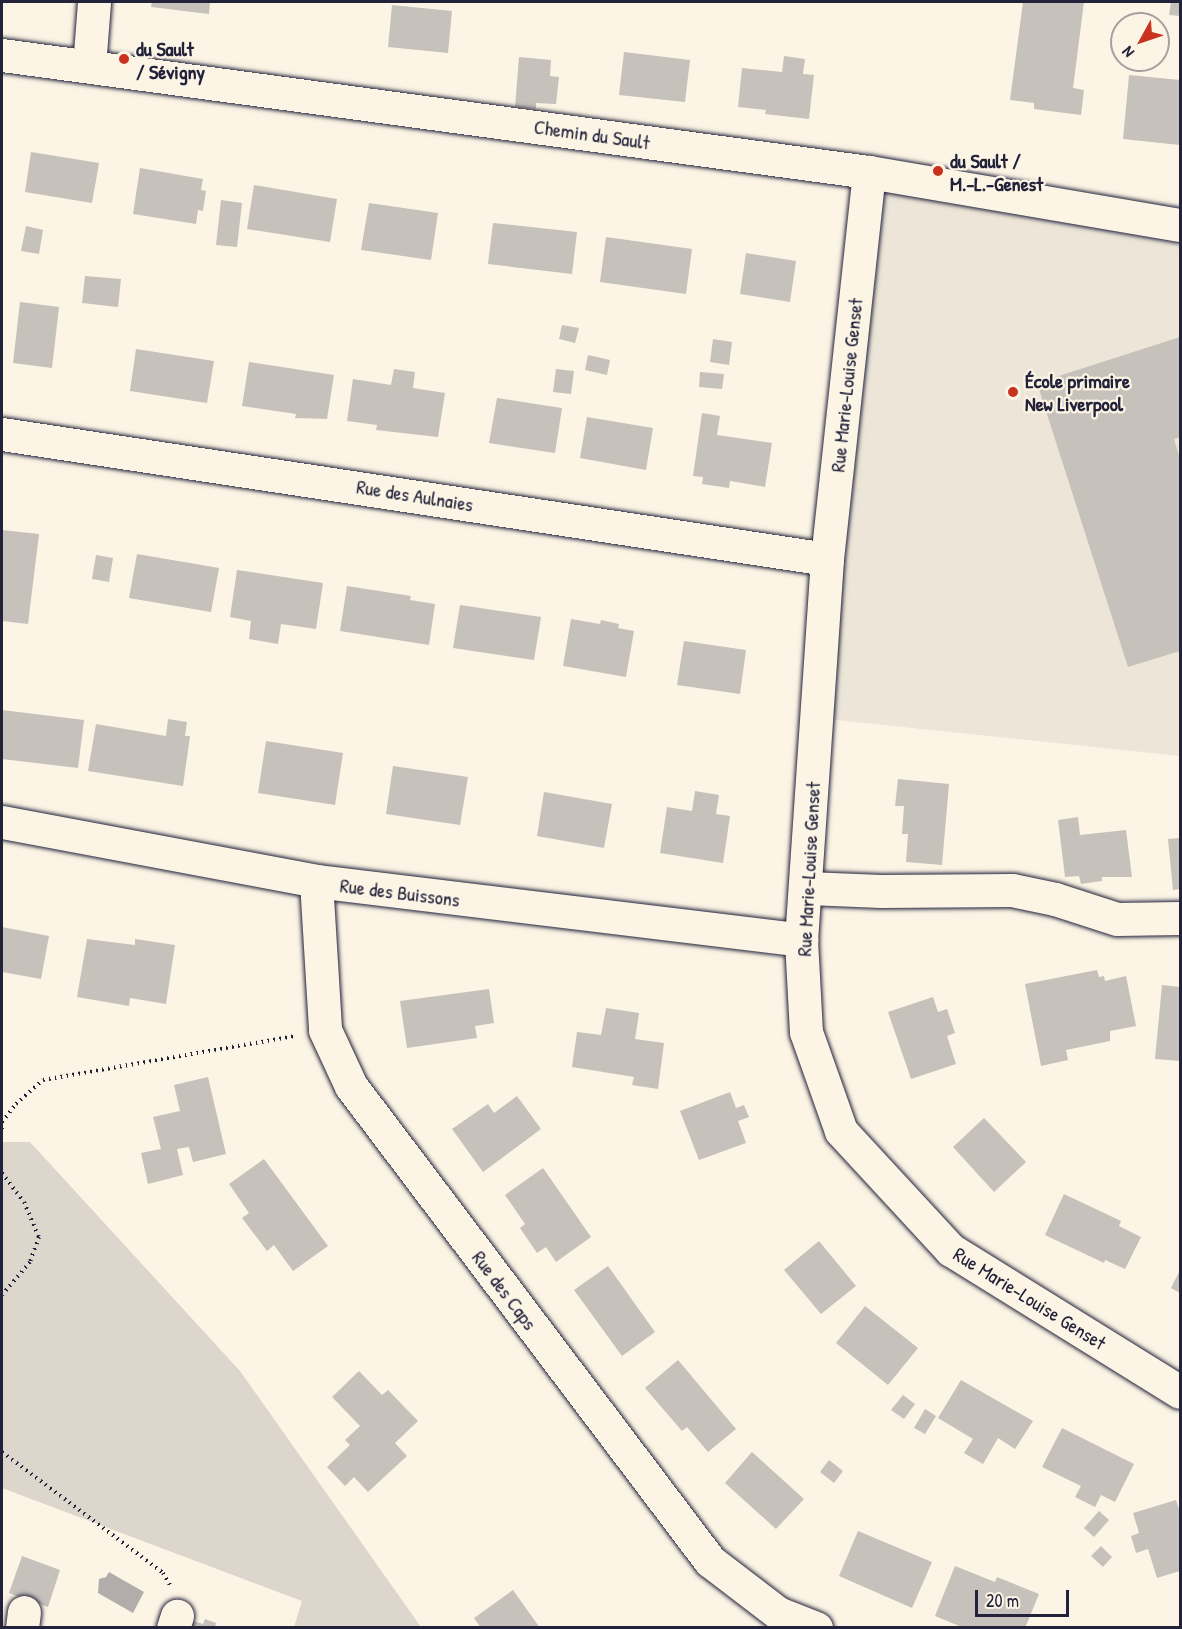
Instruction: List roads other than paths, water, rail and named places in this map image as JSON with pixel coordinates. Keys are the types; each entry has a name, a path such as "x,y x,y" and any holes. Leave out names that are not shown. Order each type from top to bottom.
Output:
{"street":[{"path":"89,66 94,2"},
{"name":"Chemin du Sault","path":"2,55 869,172 1180,225"},
{"name":"Rue Marie-Louise Genset","path":"869,172 827,559 801,940 806,1032 841,1131 951,1250 1180,1392"},
{"name":"Rue des Aulnaies","path":"2,434 827,559"},
{"name":"Rue des Buissons","path":"2,822 316,881 801,940"},
{"name":"Rue des Caps","path":"316,881 325,1030 351,1086 710,1561 778,1613 816,1628"},
{"path":"805,888 881,891 1012,890 1055,899 1117,919 1180,918"}],"place":[{"name":"du Sault / Sévigny","path":"124,59"},
{"name":"du Sault / M.-L.-Genest","path":"938,171"},
{"name":"École primaire New Liverpool","path":"1013,392"}]}
